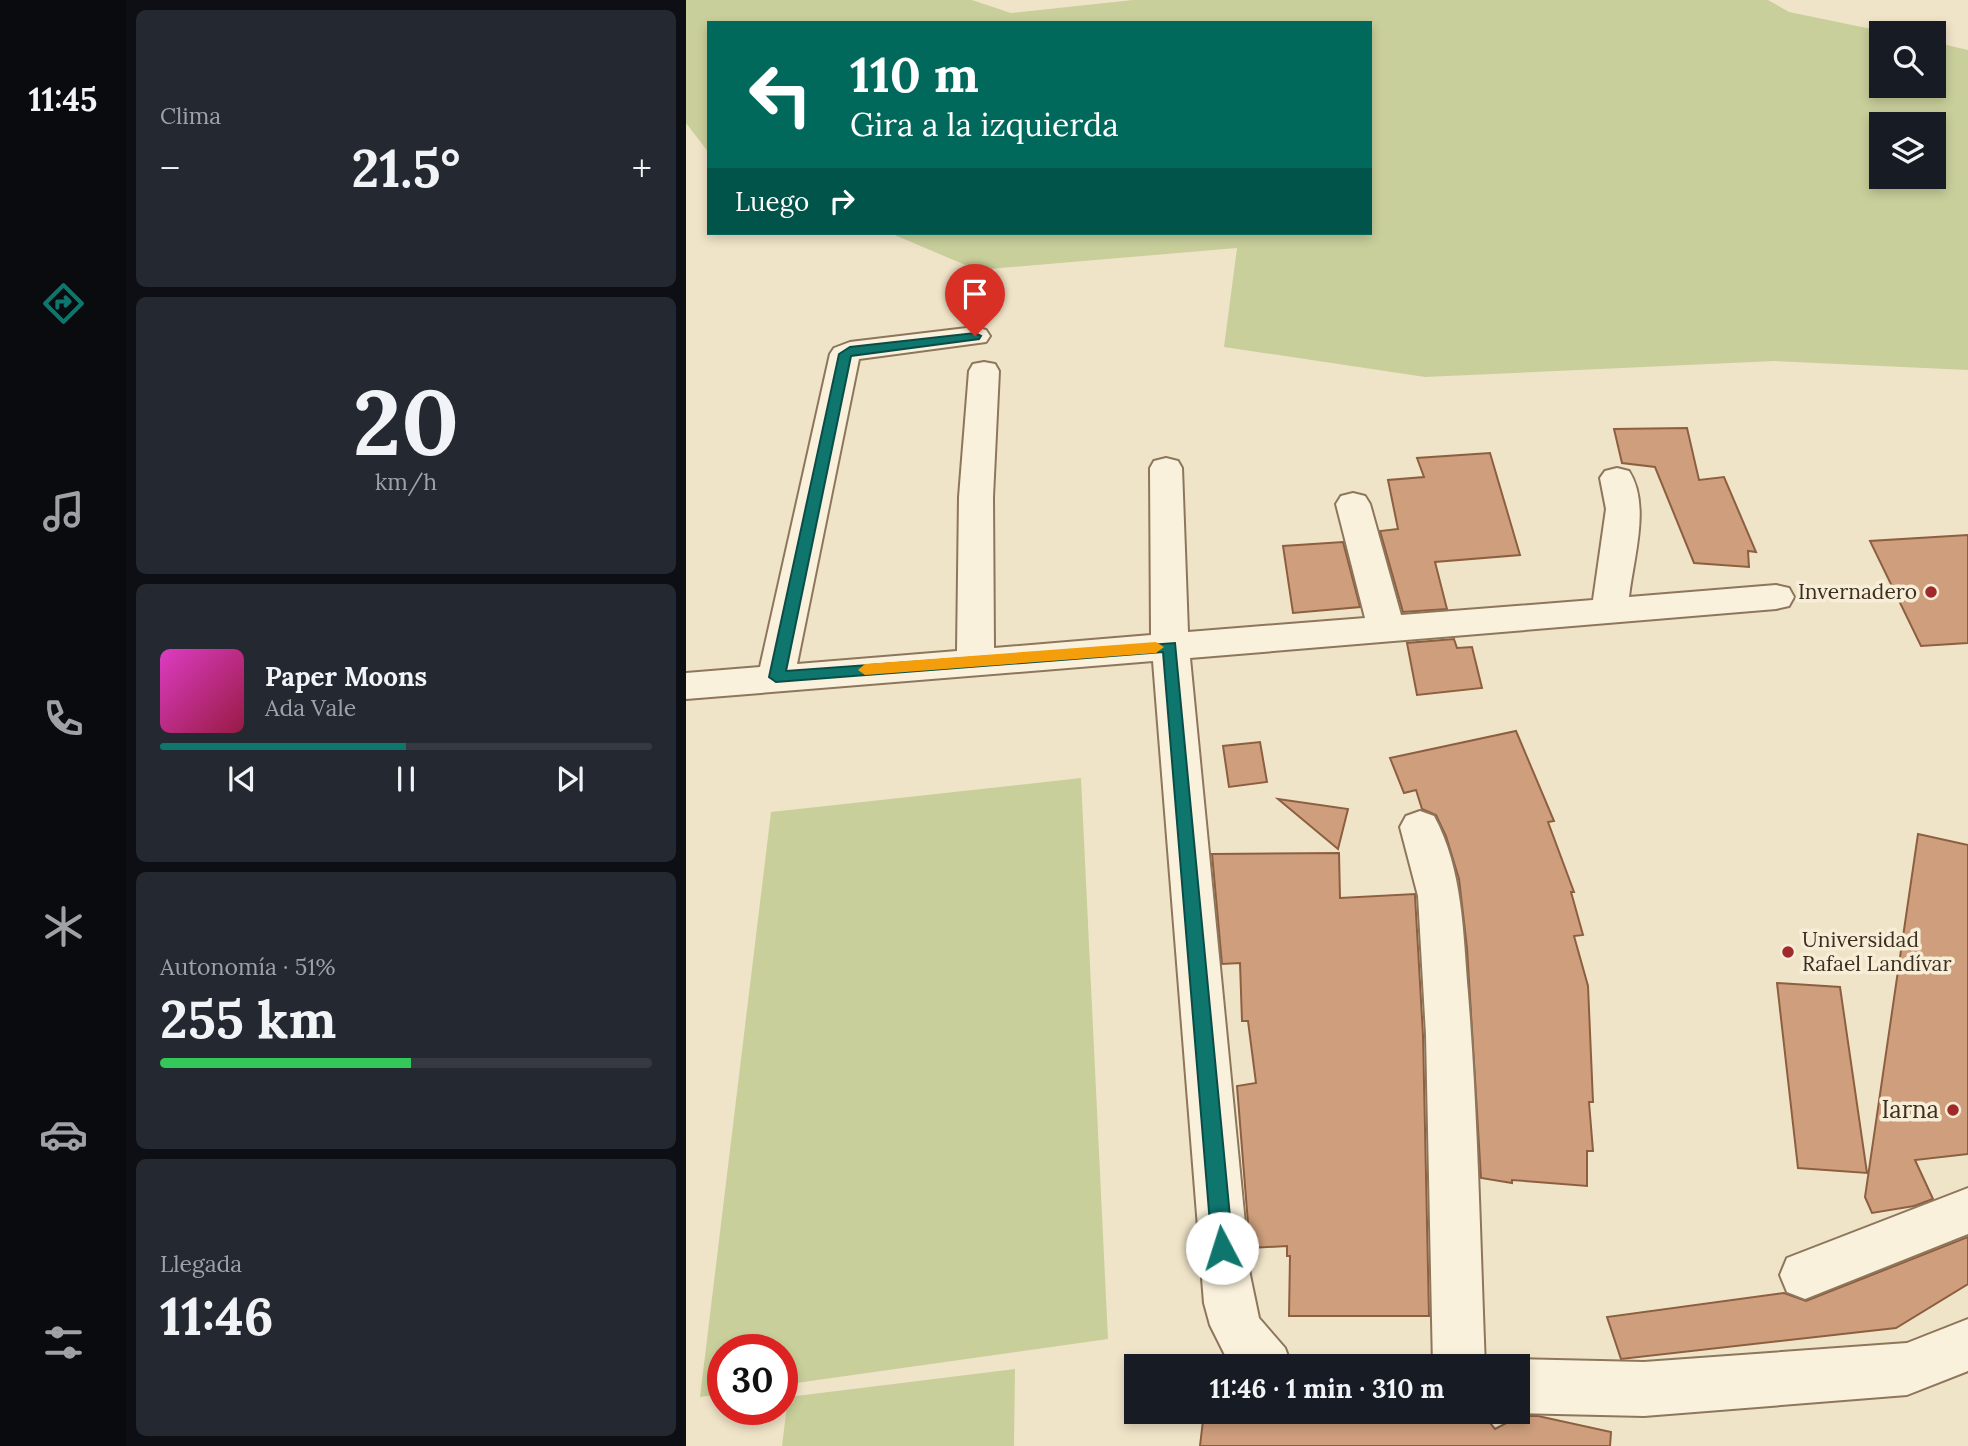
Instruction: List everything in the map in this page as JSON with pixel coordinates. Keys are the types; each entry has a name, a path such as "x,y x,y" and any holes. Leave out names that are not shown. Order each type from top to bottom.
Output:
{"street":[{"path":"776,677 845,354 850,351 975,336"},
{"path":"975,662 976,497 984,371"},
{"path":"1166,468 1170,646 1224,1275 1233,1324 1252,1354"},
{"path":"1609,610 1623,509 1617,478"},
{"path":"1353,504 1386,628"},
{"path":"686,686 1776,597"},
{"path":"1420,827 1439,896 1449,1034 1459,1354"},
{"path":"1805,1275 1968,1211"},
{"path":"1530,1386 1644,1389 1907,1369 1968,1345"}],"green space":[{"path":"686,0 972,0 1011,13 1133,0 1768,0 1789,12 1869,28 1869,98 1946,98 1946,45 1968,50 1968,370 1775,361 1425,377 1224,347 1237,248 977,270 895,235 1372,235 1372,21 707,21 707,150 686,123"},
{"path":"1081,778 1108,1339 798,1383 798,1334 708,1334 771,812"},
{"path":"707,1339 707,1396 700,1397"},
{"path":"1015,1369 1014,1446 782,1446 785,1425 798,1425 798,1396"}],"building":[{"path":"1687,428 1699,480 1724,477 1756,552 1748,551 1749,567 1694,563 1655,467 1622,463 1614,429"},
{"path":"1490,453 1520,555 1435,562 1447,609 1403,612 1380,531 1398,529 1388,480 1424,477 1417,458"},
{"name":"Invernadero","path":"1968,535 1968,643 1921,646 1870,541"},
{"path":"1343,542 1360,607 1293,613 1283,546"},
{"path":"1454,639 1457,648 1472,647 1482,688 1417,695 1407,643"},
{"path":"1516,731 1554,821 1548,822 1574,892 1571,892 1583,935 1574,936 1588,986 1593,1102 1589,1102 1593,1151 1587,1151 1587,1186 1512,1180 1512,1183 1481,1178 1467,948 1459,879 1446,836 1436,815 1422,809 1416,790 1404,793 1390,758"},
{"path":"1260,742 1267,782 1229,787 1223,746"},
{"path":"1278,799 1348,809 1338,849"},
{"path":"1918,834 1968,845 1968,1154 1915,1160 1933,1199 1914,1206 1872,1213 1865,1197"},
{"path":"1339,853 1340,898 1415,894 1423,1035 1429,1316 1289,1316 1290,1256 1287,1256 1287,1246 1250,1248 1237,1086 1256,1083 1248,1021 1242,1021 1240,963 1222,964 1212,854"},
{"path":"1777,983 1840,987 1867,1173 1798,1168"},
{"path":"1968,1237 1968,1284 1896,1328 1621,1359 1607,1317 1784,1293 1806,1301"},
{"path":"1530,1416 1538,1416 1611,1432 1610,1446 1200,1446 1203,1424 1491,1424 1495,1429 1505,1424 1530,1424"}],"slow traffic":[{"path":"865,670 1156,647"}],"place":[{"name":"Invernadero","path":"1931,592"},
{"name":"Universidad Rafael Landívar","path":"1788,952"},
{"name":"Iarna","path":"1953,1110"}],"route":[{"path":"975,336 850,351 845,354 776,677 1170,646 1222,1248"}]}
